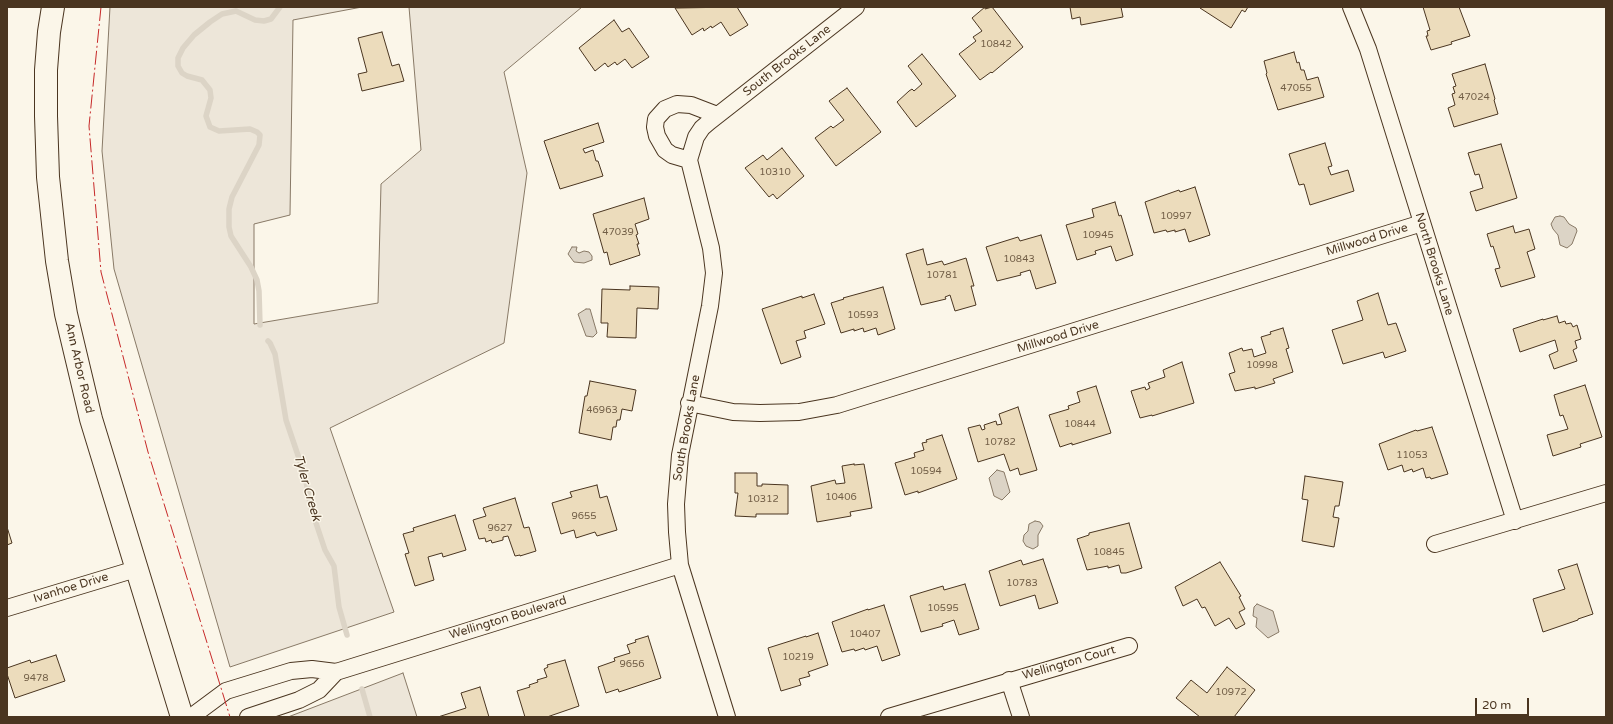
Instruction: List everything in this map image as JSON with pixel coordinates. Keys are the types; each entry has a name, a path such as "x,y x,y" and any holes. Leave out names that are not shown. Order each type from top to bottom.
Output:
{"main road":[{"name":"Ann Arbor Road","path":"53,7 49,32 46,116 48,177 57,261 77,367 91,419 182,717"}],"street":[{"name":"South Brooks Lane","path":"727,717 680,565 677,532 677,477 689,403 710,306 714,273 711,248 689,160 696,138 702,128 856,7"},
{"name":"North Brooks Lane","path":"1351,7 1368,49 1515,521"},
{"path":"689,160 672,155 666,150 657,136 655,127 656,119 665,109 677,104 690,105 717,115"},
{"name":"Millwood Drive","path":"689,403 733,412 760,413 799,412 837,405 1422,224"},
{"path":"1435,544 1606,493"},
{"name":"Wellington Boulevard","path":"191,717 226,691 291,671 312,669 336,672 680,565"},
{"name":"Ivanhoe Drive","path":"7,608 136,569"},
{"name":"Wellington Court","path":"889,717 1009,680 1129,646"},
{"name":"Wellington Boulevard","path":"248,717 299,700 319,690 336,672"},
{"path":"1009,680 1021,717"}],"shaded area":[{"path":"110,7 362,7 293,20 290,215 254,224 254,324 378,303 381,184 421,150 409,7 582,7 504,72 527,173 504,343 330,428 394,612 230,667 114,269 102,151"},
{"path":"1555,217 1564,217 1569,224 1576,228 1577,231 1572,244 1567,248 1560,245 1558,235 1551,224"},
{"path":"572,247 577,247 576,251 579,253 584,251 589,252 592,256 592,260 584,263 574,262 568,254"},
{"path":"586,309 590,309 597,333 593,337 586,336 578,314"},
{"path":"997,470 1004,472 1010,492 1002,500 994,496 989,478"},
{"path":"1035,521 1040,522 1043,526 1038,535 1038,546 1033,549 1026,546 1023,541 1024,535 1028,531 1029,524"},
{"path":"1257,604 1273,611 1279,632 1268,638 1256,627 1257,618 1253,616 1254,607"},
{"path":"403,673 417,717 288,717"}],"building":[{"path":"737,7 748,25 730,36 721,22 704,31 703,28 692,35 675,8"},
{"path":"985,7 985,9 992,7 1023,47 992,73 991,72 980,80 959,54 976,41 973,37 982,31 972,18"},
{"path":"1070,7 1121,7 1123,17 1081,25 1080,17 1072,19"},
{"path":"1248,7 1245,12 1242,10 1231,28 1200,8"},
{"path":"1423,7 1459,7 1470,36 1451,42 1452,44 1431,50 1426,36 1428,36 1427,31 1430,30"},
{"path":"614,20 622,32 629,28 649,57 632,68 625,59 617,65 615,62 608,67 605,63 595,71 579,48"},
{"path":"382,32 392,66 399,64 404,81 362,91 358,74 367,72 358,38"},
{"path":"1294,52 1297,63 1299,62 1301,70 1304,70 1307,80 1318,77 1324,97 1278,110 1266,74 1264,61"},
{"path":"922,54 956,96 916,127 897,102 909,91 912,89 914,91 922,84 908,66"},
{"path":"1485,64 1498,114 1454,127 1448,108 1455,105 1452,94 1455,93 1453,87 1456,86 1452,74"},
{"path":"847,88 881,132 836,166 815,138 831,126 833,128 844,120 829,101"},
{"path":"598,123 604,142 583,149 585,153 593,150 603,176 560,189 544,141"},
{"path":"1325,143 1332,166 1328,167 1331,175 1348,170 1354,191 1310,205 1304,184 1299,185 1289,154"},
{"path":"1501,144 1517,198 1476,211 1470,192 1483,188 1479,174 1475,175 1468,153"},
{"path":"782,148 804,176 777,199 773,194 769,197 745,168 763,155 767,160"},
{"path":"1195,187 1210,235 1189,242 1185,229 1175,232 1175,230 1167,232 1166,230 1154,233 1145,202 1179,190 1180,192"},
{"path":"644,198 649,219 635,224 638,234 636,235 640,255 610,265 607,252 604,253 593,214"},
{"path":"1115,202 1119,216 1121,215 1133,255 1116,261 1111,246 1095,251 1096,254 1077,260 1066,225 1094,217 1092,209"},
{"path":"1513,226 1515,233 1529,229 1535,249 1527,252 1535,277 1501,287 1495,269 1500,268 1493,246 1491,247 1487,234"},
{"path":"1041,235 1056,283 1036,289 1030,270 1020,273 1021,275 997,281 986,247 1018,237 1020,241"},
{"path":"923,249 927,265 942,261 944,265 966,258 974,286 971,286 976,305 955,311 950,295 945,297 946,299 921,305 906,254"},
{"path":"630,286 659,287 658,309 637,308 636,338 607,337 608,323 601,323 602,289 630,290"},
{"path":"883,287 895,329 878,335 876,328 864,332 863,328 841,333 831,303 844,299 843,298"},
{"path":"1378,293 1388,325 1396,323 1406,351 1385,358 1383,352 1343,364 1332,330 1363,320 1357,301"},
{"path":"814,294 825,324 804,331 806,338 796,341 801,357 781,364 762,309 802,296 802,298"},
{"path":"1557,316 1559,323 1565,321 1566,324 1571,323 1573,327 1577,325 1581,339 1575,341 1577,348 1573,350 1577,361 1554,369 1549,355 1558,351 1555,340 1520,352 1513,329"},
{"path":"1283,328 1289,348 1286,349 1293,372 1273,379 1275,383 1255,389 1255,387 1235,391 1229,374 1235,372 1229,353 1242,348 1243,351 1252,349 1254,357 1266,353 1261,337 1271,334 1270,332"},
{"path":"1182,362 1194,403 1152,416 1140,418 1131,391 1145,387 1146,390 1150,388 1148,383 1165,377 1163,370"},
{"path":"590,381 636,390 632,411 622,409 620,420 617,420 616,427 613,427 611,440 579,433 585,396 587,396"},
{"path":"1585,385 1602,437 1580,444 1581,447 1553,456 1547,435 1568,429 1563,415 1560,416 1554,395"},
{"path":"1096,386 1111,433 1072,445 1072,443 1060,447 1049,415 1069,409 1068,406 1080,402 1077,392"},
{"path":"1018,407 1037,470 1020,475 1018,468 1010,471 1004,454 978,462 968,428 980,425 982,430 985,429 984,425 996,421 997,425 1002,424 999,414"},
{"path":"1432,427 1448,474 1431,479 1430,477 1426,478 1423,468 1413,472 1412,469 1404,472 1402,465 1388,470 1379,444 1416,430"},
{"path":"942,435 957,479 918,493 918,491 905,495 895,463 915,457 914,453 924,450 922,443 927,442 926,440"},
{"path":"864,464 872,508 850,512 851,516 817,522 811,486 835,480 836,484 845,483 842,466"},
{"path":"735,473 757,473 757,486 762,486 762,484 788,485 788,514 756,514 756,517 735,516 738,493 735,493"},
{"path":"1305,476 1343,482 1339,506 1335,506 1333,517 1339,518 1334,547 1302,541 1308,500 1302,499"},
{"path":"597,485 600,498 607,496 617,530 597,536 595,532 576,538 574,530 561,534 552,503 572,497 570,492"},
{"path":"515,498 524,528 529,527 536,551 520,556 515,556 508,536 503,537 503,540 492,543 491,540 486,542 485,538 479,539 473,520 486,516 483,508"},
{"path":"455,515 466,550 443,557 442,553 428,557 434,580 415,586 405,554 409,553 403,534 414,531 413,528"},
{"path":"1129,523 1142,568 1126,573 1121,573 1119,565 1108,568 1108,566 1087,570 1077,539 1089,535 1089,533"},
{"path":"7,527 12,543 7,545"},
{"path":"1043,559 1058,603 1039,609 1035,595 1000,606 989,571 1021,560 1023,565"},
{"path":"1220,562 1241,596 1239,597 1245,609 1239,612 1245,624 1236,629 1229,618 1215,626 1205,607 1202,608 1197,599 1183,606 1175,587"},
{"path":"1577,564 1593,614 1543,632 1533,599 1565,589 1558,570"},
{"path":"965,584 979,629 959,635 954,620 942,624 943,626 921,632 910,596 943,586 944,590"},
{"path":"884,605 900,655 882,661 877,646 865,650 864,648 855,651 854,649 842,652 832,622"},
{"path":"818,633 828,665 808,672 810,676 799,679 801,685 781,691 768,648"},
{"path":"648,636 661,678 619,692 618,689 606,693 598,667 615,661 614,658 630,653 627,645 636,642 635,640"},
{"path":"56,655 65,681 15,698 7,674 7,668 30,660 31,663"},
{"path":"565,660 579,706 547,717 525,717 517,691 530,687 529,685 538,682 537,680 547,677 544,669 548,667 547,665"},
{"path":"1227,667 1255,690 1234,717 1200,717 1176,698 1191,680 1207,693"},
{"path":"480,687 489,717 438,717 466,708 461,693"}],"waterway":[{"name":"Tyler Creek","path":"260,325 259,291 257,280 251,267 231,236 229,227 229,209 232,197 259,145 260,135 250,129 219,131 210,127 206,116 211,98 210,90 202,80 182,73 178,66 178,58 183,48 194,35 222,14 236,11 255,20 264,21 271,19 280,7"},
{"name":"Tyler Creek","path":"268,341 275,354 286,420 305,476 311,508 325,550 334,566 339,607 347,635"},
{"name":"Tyler Creek","path":"362,689 370,717"}],"power":[{"path":"101,7 89,126 101,272 148,452 230,717"}]}
